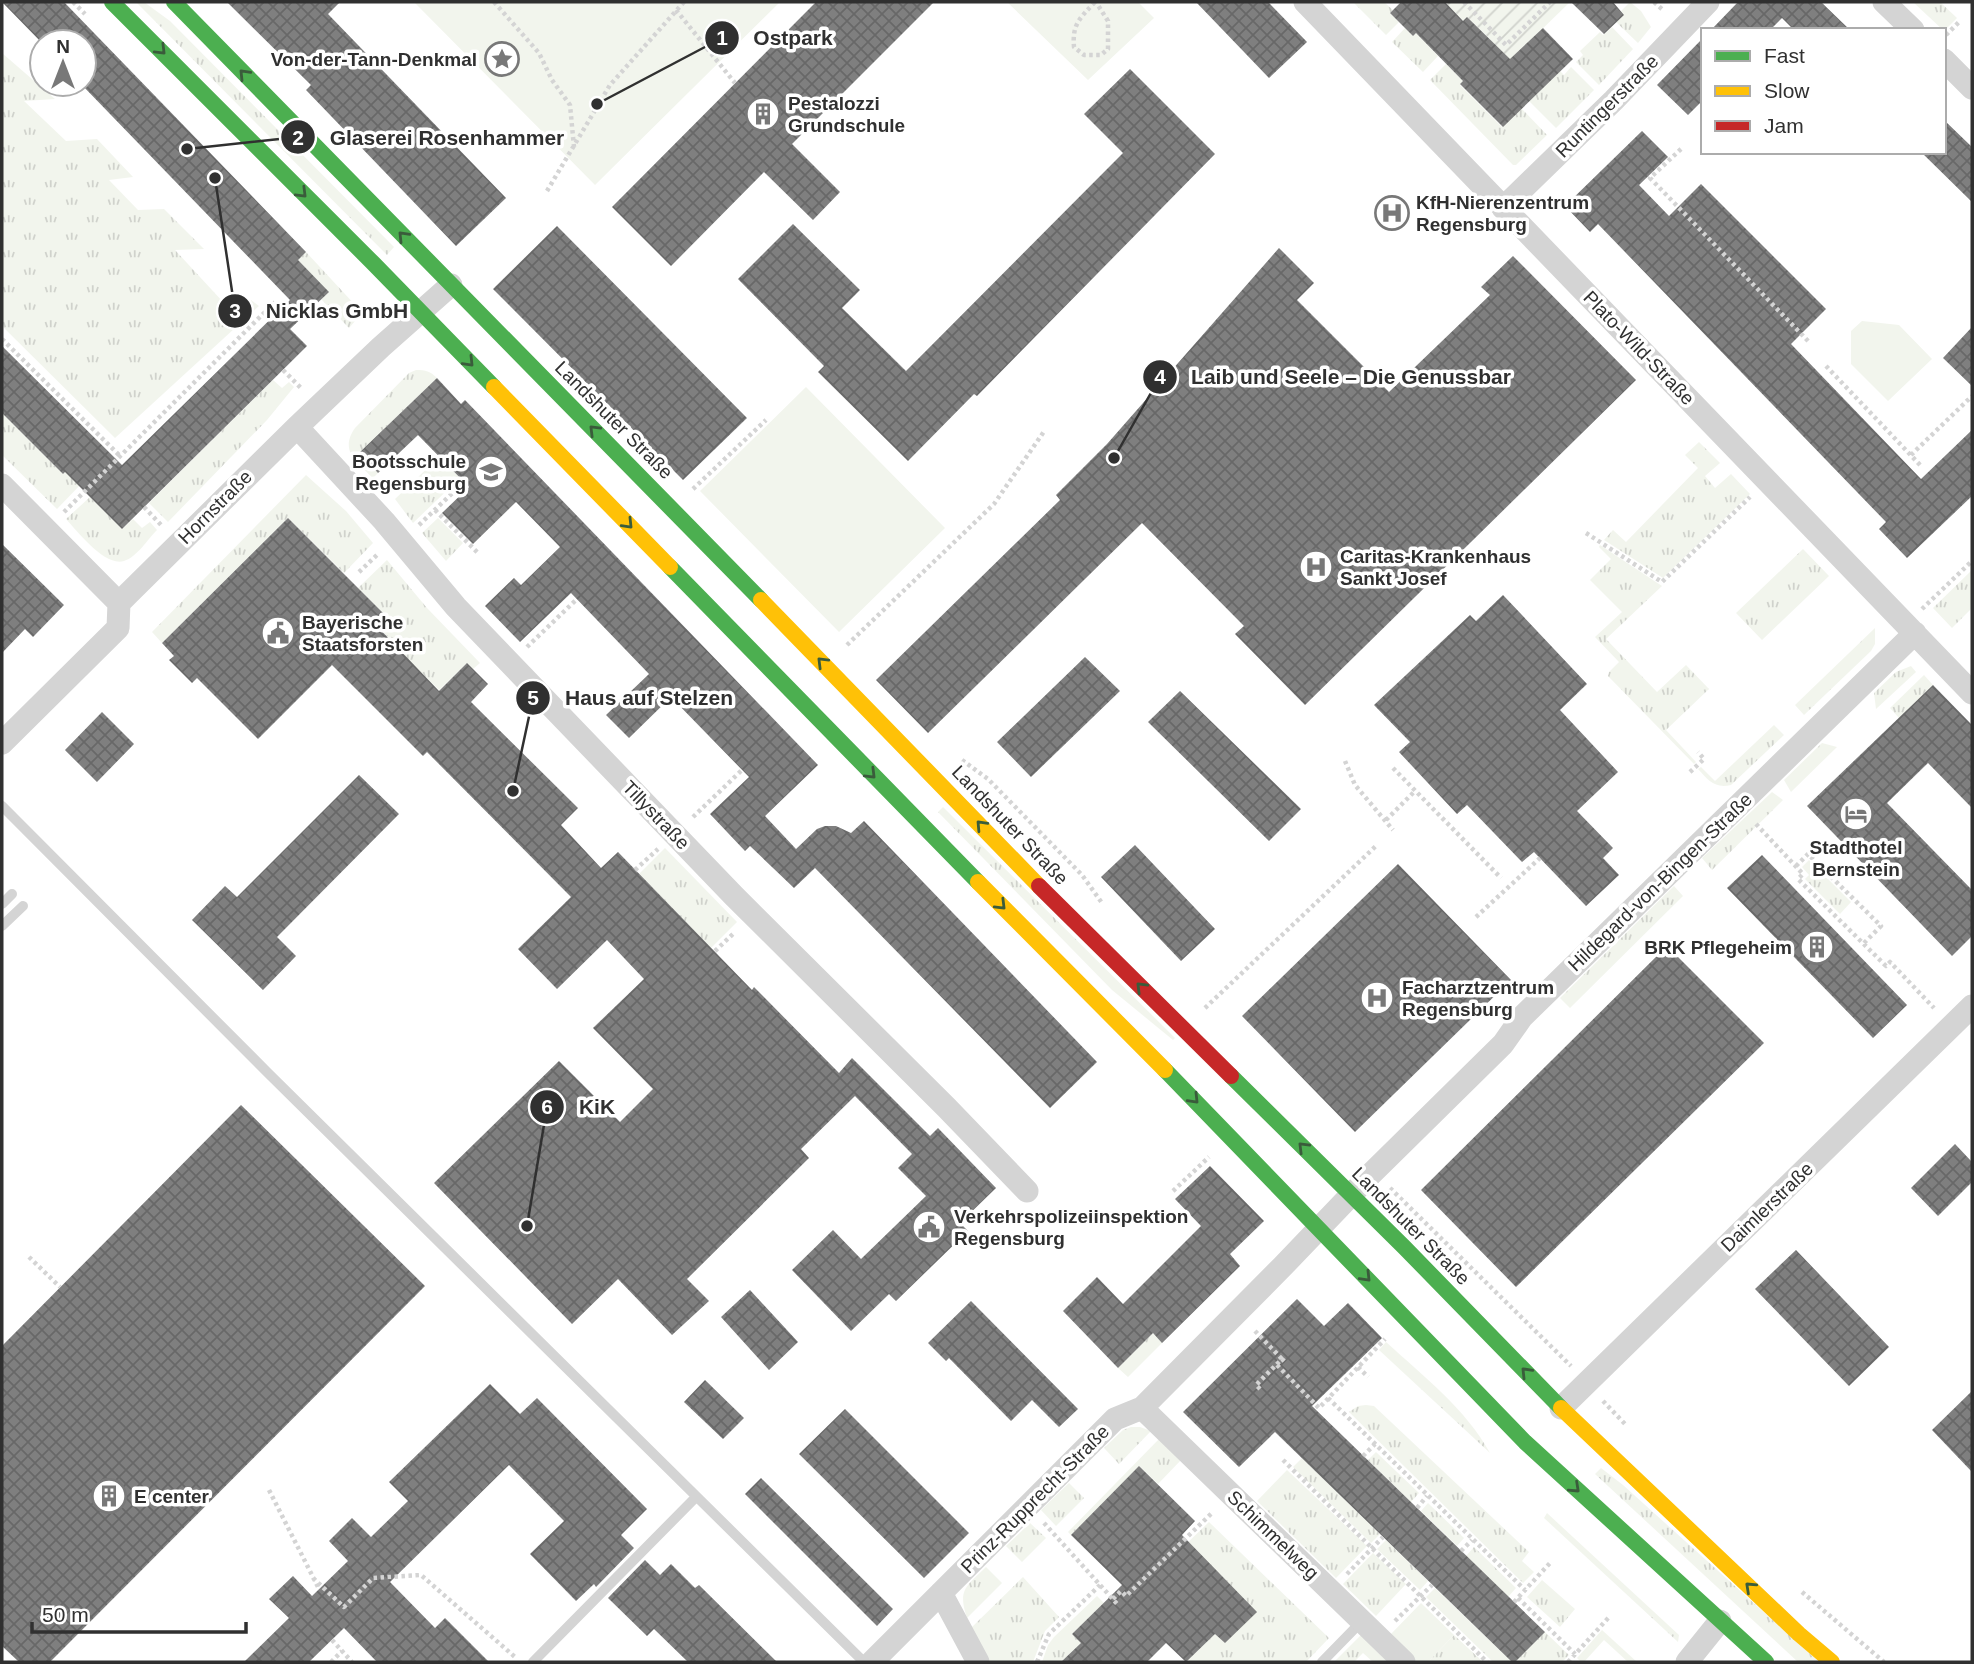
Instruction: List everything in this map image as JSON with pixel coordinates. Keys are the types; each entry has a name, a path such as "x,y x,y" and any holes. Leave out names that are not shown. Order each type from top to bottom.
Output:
{"main road":[{"path":"113,2 1168,1073 1525,1442 1766,1662"},
{"name":"Landshuter Straße","path":"174,2 1010,857 1351,1195 1561,1408 1832,1662"}],"street":[{"name":"Plato-Wild-Straße","path":"1305,2 1972,694"},
{"name":"Runtingerstraße","path":"1503,208 1614,100 1708,2"},
{"path":"1885,2 1911,28"},
{"path":"1946,62 1972,88"},
{"name":"Hornstraße","path":"119,603 297,426 451,285"},
{"name":"Tillystraße","path":"297,426 384,521 456,607 725,887 1027,1191"},
{"path":"2,485 119,603 118,628 2,743"},
{"name":"Hildegard-von-Bingen-Straße","path":"1351,1195 1503,1044 1522,1017 1910,628"},
{"name":"Daimlerstraße","path":"1561,1408 1972,1006"},
{"name":"Prinz-Rupprecht-Straße","path":"872,1662 1115,1419 1142,1408 1351,1195"},
{"name":"Schimmelweg","path":"1142,1408 1404,1662"},
{"path":"940,1593 978,1662"},
{"path":"1687,1662 1720,1621"}],"lane":[{"path":"2,806 864,1662"},
{"path":"2,904 12,894"},
{"path":"2,926 23,905"},
{"path":"533,1662 696,1497"},
{"path":"1322,1662 1362,1621"}],"path":[{"path":"494,2 540,52 552,80 570,105 574,148"},
{"path":"547,191 610,85 684,2"},
{"path":"1096,2 1108,21 1108,49 1101,55 1084,55 1074,47 1073,31 1080,18 1096,2"},
{"path":"1464,2 1506,46 1550,2"},
{"path":"676,10 735,83"},
{"path":"1946,35 1960,21"},
{"path":"1681,149 1650,178 1810,343"},
{"path":"47,531 275,302"},
{"path":"2,339 120,456"},
{"path":"1826,366 1922,467"},
{"path":"1910,455 1972,396"},
{"path":"672,509 766,420"},
{"path":"849,643 994,504 1045,430"},
{"path":"414,530 464,482"},
{"path":"1586,533 1662,582 1756,492"},
{"path":"435,510 479,554"},
{"path":"359,572 372,560"},
{"path":"1910,628 1926,606 1972,561"},
{"path":"522,652 577,599"},
{"path":"1690,772 1704,759 1698,752"},
{"path":"1345,761 1355,785 1393,830"},
{"path":"1393,768 1501,878"},
{"path":"686,824 742,770"},
{"path":"1385,820 1415,791"},
{"path":"1760,829 1803,874 1798,879 1886,966 1890,962 1951,1026"},
{"path":"1196,1017 1377,845"},
{"path":"1796,866 1808,854 1881,926 1863,944"},
{"path":"1476,917 1540,858"},
{"path":"1173,1191 1215,1152"},
{"path":"29,1257 60,1287"},
{"path":"1255,1331 1284,1361 1276,1365 1256,1385 1260,1389"},
{"path":"1276,1365 1319,1408 1391,1332"},
{"path":"1358,1367 1368,1377"},
{"path":"1328,1398 1525,1590"},
{"path":"1363,1455 1375,1444"},
{"path":"1283,1460 1487,1662"},
{"path":"268,1490 319,1589"},
{"path":"1113,1599 1121,1591 1126,1596 1231,1494"},
{"path":"1417,1508 1427,1496"},
{"path":"1028,1506 1119,1606"},
{"path":"1330,1590 1383,1537"},
{"path":"1461,1551 1472,1540"},
{"path":"1550,1563 1516,1600 1576,1654"},
{"path":"313,1578 344,1608 373,1578 421,1575 521,1662"},
{"path":"1037,1662 1049,1633 1100,1585"},
{"path":"1379,1638 1432,1585"},
{"path":"1568,1662 1610,1616"},
{"path":"332,1640 352,1662"},
{"path":"331,1662 342,1651"}],"green space":[{"path":"136,2 144,2 170,21 394,247 387,255"},
{"path":"414,2 780,2 595,185"},
{"path":"1007,2 1138,2 1154,18 1088,80"},
{"path":"1353,2 1384,2 1393,10 1390,13 1399,22 1386,35"},
{"path":"1445,2 1570,2 1502,68 1490,39 1467,17 1463,21"},
{"path":"1630,2 1641,11 1651,27 1638,43 1616,22 1624,15 1621,11"},
{"path":"1913,2 1940,2 1957,18 1946,29 1941,28"},
{"path":"1612,27 1633,49 1599,85 1576,62 1583,55 1580,51 1600,32 1603,35"},
{"path":"1405,28 1413,36 1416,33 1438,56 1423,72 1392,42"},
{"path":"2,53 28,76 28,98 55,99 24,101 66,141 97,139 133,177 109,180 138,210 164,209 204,249 175,250 224,303 251,300 259,306 115,438 2,326"},
{"path":"1446,64 1463,81 1460,85 1502,127 1521,108 1547,135 1513,165 1430,80"},
{"path":"1571,67 1594,90 1556,128 1529,101 1560,71 1564,75"},
{"path":"306,252 357,307 356,320 349,328 321,299 328,292 298,260"},
{"path":"1862,321 1899,325 1932,359 1888,401 1851,364 1851,331"},
{"path":"416,370 428,371 437,378 359,453 378,473 373,478 352,456 349,450 351,436 355,428 409,373"},
{"path":"273,380 282,388 289,382 294,387 267,420 168,522 149,503"},
{"path":"806,387 945,528 839,632 700,491"},
{"path":"2,413 63,474 97,440 110,454 57,509 2,455"},
{"path":"1699,442 1720,463 1705,476 1715,488 1731,474 1750,494 1663,578 1604,540 1613,530 1626,542 1698,468 1685,455"},
{"path":"439,457 460,478 413,523 395,499"},
{"path":"306,475 346,511 373,543 344,573 288,518 162,643 152,632"},
{"path":"90,497 122,529 133,519 142,528 150,522 157,530 129,559 109,559 92,547 66,519"},
{"path":"438,518 463,543 446,561 422,533"},
{"path":"1600,545 1662,586 1606,639 1657,692 1686,665 1709,689 1666,730 1696,762 1694,764 1608,676 1619,662 1595,637 1622,612 1590,580 1611,559"},
{"path":"1803,549 1829,576 1762,640 1736,613"},
{"path":"387,560 427,608 480,663 473,669 467,663 439,690 401,653 385,654 395,644 374,623 384,614 358,588"},
{"path":"1972,570 1972,608 1952,628 1933,608"},
{"path":"1875,628 1875,644 1871,651 1804,715 1795,705"},
{"path":"1911,666 1916,672 1876,709 1874,693 1896,672"},
{"path":"1924,675 1933,685 1899,718 1890,708"},
{"path":"1774,725 1784,735 1731,785 1716,785 1698,769 1701,767 1715,781"},
{"path":"1822,743 1837,747 1791,792 1784,780"},
{"path":"1772,792 1783,800 1712,870 1702,858"},
{"path":"943,807 1175,1038 1173,1040 1112,990 938,812"},
{"path":"665,848 737,922 711,948 639,874"},
{"path":"1809,860 1851,902 1840,914 1805,879 1809,875 1802,867"},
{"path":"1674,886 1683,896 1570,1008 1560,998"},
{"path":"1153,1333 1162,1343 1128,1377 1118,1368"},
{"path":"1386,1342 1456,1408 1490,1453 1379,1350"},
{"path":"1358,1406 1374,1406 1529,1552 1522,1561 1534,1572 1523,1583 1349,1412"},
{"path":"1131,1427 1151,1431 1119,1464 1104,1448 1123,1430"},
{"path":"1160,1438 1182,1459 1158,1484 1139,1466 1071,1535 1068,1532"},
{"path":"1376,1452 1419,1493 1411,1502 1368,1460"},
{"path":"1302,1458 1380,1534 1371,1543 1293,1467"},
{"path":"1601,1468 1819,1662 1798,1662 1595,1474"},
{"path":"1287,1470 1367,1546 1336,1578 1257,1501"},
{"path":"1069,1483 1084,1498 1056,1526 1041,1510"},
{"path":"1428,1503 1464,1538 1457,1546 1421,1511"},
{"path":"1547,1513 1679,1635 1678,1642 1544,1518"},
{"path":"1209,1522 1329,1638 1306,1662 1186,1662 1215,1634 1225,1643 1256,1612 1126,1602"},
{"path":"1030,1523 1046,1538 1022,1562 1006,1546"},
{"path":"1386,1540 1428,1581 1420,1590 1377,1549"},
{"path":"1474,1547 1516,1588 1508,1597 1466,1556"},
{"path":"1373,1553 1406,1584 1376,1616 1343,1584"},
{"path":"986,1567 1002,1583 967,1618 964,1594 969,1584"},
{"path":"1023,1577 1059,1617 1045,1631 1033,1662 990,1662 971,1628"},
{"path":"1542,1580 1575,1609 1560,1627 1527,1597"},
{"path":"1435,1588 1512,1662 1493,1662 1426,1597"},
{"path":"1097,1596 1104,1603 1072,1634 1081,1643 1061,1662 1042,1662 1054,1637"},
{"path":"1421,1603 1454,1635 1428,1662 1417,1662 1390,1635"},
{"path":"1602,1630 1637,1662 1628,1662 1604,1640 1581,1662 1577,1658"},
{"path":"1545,1632 1569,1655 1562,1662 1515,1662"},
{"path":"1361,1635 1389,1662 1373,1662 1363,1653 1354,1662 1334,1662"},
{"path":"1454,1635 1483,1662 1428,1662"}],"building":[{"path":"2,2 64,2 89,28 28,28"},
{"path":"227,2 340,2 328,14 506,198 456,246 306,90 311,85"},
{"name":"Pestalozzi Grundschule","path":"816,2 934,2 792,144 840,192 813,220 764,172 671,266 612,207"},
{"path":"1196,2 1268,2 1307,42 1269,78"},
{"path":"1401,2 1445,2 1463,21 1467,17 1510,59 1543,28 1573,59 1503,127 1460,84 1463,81 1416,33 1413,36 1390,13"},
{"path":"1571,2 1613,2 1624,15 1604,34"},
{"path":"1738,2 1821,2 1848,28 1792,28 1782,18 1772,28 1713,28"},
{"path":"98,37 306,252 298,260 329,292 290,329 307,346 122,529 2,413 2,346 122,465 290,300 95,98 98,98"},
{"path":"1701,40 1701,102 1688,115 1657,85"},
{"path":"1130,69 1215,154 977,396 974,394 908,461 818,372 824,366 738,279 793,224 860,290 842,308 906,371 1123,153 1084,114"},
{"path":"1946,122 1972,147 1972,202 1923,154 1946,154"},
{"path":"1642,131 1668,157 1639,185 1669,216 1701,184 1826,309 1791,344 1921,479 1972,430 1972,496 1907,558 1879,529 1886,522 1598,224 1590,232 1565,206"},
{"path":"557,226 747,418 683,480 493,289"},
{"name":"Caritas-Krankenhaus Sankt Josef","path":"1279,248 1314,283 1297,300 1389,392 1490,295 1481,287 1513,256 1636,380 1305,705 1235,634 1244,626 1142,523 928,733 876,680 1060,500 1056,495 1107,444"},
{"path":"1972,327 1972,386 1943,358"},
{"path":"437,378 461,404 465,400 818,765 765,816 796,849 817,829 836,826 851,833 864,821 1097,1062 1050,1108 815,868 794,888 750,846 745,851 710,814 749,777 671,697 629,738 606,715 649,674 571,593 520,642 485,606 514,578 521,585 560,547 516,502 473,544 442,513 469,487 418,435 378,473 359,453"},
{"path":"288,518 384,614 374,623 439,691 467,663 488,684 471,702 578,808 561,825 601,868 618,852 752,990 754,987 839,1073 852,1058 930,1136 938,1128 996,1188 960,1223 968,1231 896,1301 889,1294 851,1331 792,1270 833,1230 861,1259 926,1196 898,1168 912,1154 855,1096 801,1149 809,1158 687,1279 709,1301 672,1335 618,1279 572,1324 434,1183 559,1061 620,1122 653,1089 593,1028 644,979 607,940 557,989 518,949 571,897 427,752 423,756 332,665 258,739 197,678 192,683 169,660 174,656 162,643"},
{"path":"2,544 64,605 33,637 25,629 2,653"},
{"path":"1503,595 1587,684 1560,710 1618,772 1577,811 1613,848 1603,858 1619,875 1586,906 1534,852 1522,862 1467,805 1457,814 1399,752 1410,742 1374,705 1470,615 1476,621"},
{"path":"1085,657 1120,691 1031,777 997,742"},
{"path":"1933,685 1972,725 1972,808 1928,763 1887,803 1972,890 1972,936 1952,956 1807,806"},
{"path":"1180,691 1301,809 1269,841 1148,722"},
{"path":"102,712 134,744 97,782 65,750"},
{"path":"359,775 399,814 277,937 296,956 263,990 192,920 225,886 237,897"},
{"path":"1135,845 1215,929 1181,961 1101,877"},
{"name":"BRK Pflegeheim","path":"1762,855 1907,1005 1873,1038 1727,888"},
{"name":"Facharztzentrum Regensburg","path":"1398,864 1511,980 1355,1132 1242,1016"},
{"path":"1667,946 1764,1043 1516,1287 1421,1190"},
{"name":"E center","path":"241,1105 425,1286 50,1662 19,1662 2,1646 2,1346"},
{"path":"1955,1144 1972,1162 1972,1182 1938,1216 1911,1188"},
{"path":"1210,1166 1264,1221 1230,1254 1240,1266 1162,1343 1153,1333 1118,1368 1063,1311 1097,1277 1123,1304 1201,1226 1175,1199"},
{"path":"1796,1250 1889,1347 1849,1386 1755,1289"},
{"path":"750,1290 798,1342 769,1370 721,1317"},
{"path":"1297,1299 1324,1326 1348,1303 1382,1338 1312,1406 1545,1632 1515,1662 1275,1432 1239,1467 1183,1412"},
{"path":"971,1301 1078,1409 1059,1427 1032,1400 1011,1421 949,1358 946,1361 928,1343"},
{"path":"705,1380 744,1418 723,1439 684,1402"},
{"path":"490,1384 520,1414 537,1398 647,1509 621,1535 634,1548 596,1587 594,1584 576,1601 530,1554 564,1521 509,1465 390,1582 435,1628 445,1618 489,1662 377,1662 344,1628 309,1662 244,1662 289,1618 269,1599 293,1576 312,1596 348,1561 329,1541 352,1518 371,1537 408,1501 389,1482"},
{"path":"1972,1391 1972,1472 1932,1430"},
{"path":"845,1409 969,1533 924,1578 799,1454"},
{"path":"1139,1466 1195,1521 1182,1535 1257,1612 1225,1643 1215,1634 1186,1662 1166,1643 1147,1662 1061,1662 1081,1643 1072,1634 1122,1585 1071,1535"},
{"path":"761,1478 893,1609 877,1626 745,1494"},
{"path":"645,1560 660,1575 671,1564 695,1588 699,1585 777,1662 688,1662 654,1629 647,1636 608,1598"}],"traffic: fast":[{"path":"112,2 494,387"},
{"path":"174,2 761,600"},
{"path":"670,567 978,882"},
{"path":"1165,1070 1525,1442 1766,1662"},
{"path":"1231,1076 1404,1247 1561,1408"}],"traffic: slow":[{"path":"494,387 670,567"},
{"path":"761,600 1039,886"},
{"path":"978,882 1165,1070"},
{"path":"1561,1408 1799,1634 1832,1662"}],"traffic: jam":[{"path":"1039,886 1231,1076"}],"place":[{"name":"Von-der-Tann-Denkmal","path":"502,59"},
{"name":"Ostpark","path":"597,104"},
{"name":"Pestalozzi Grundschule","path":"763,114"},
{"name":"Glaserei Rosenhammer","path":"187,149"},
{"name":"Nicklas GmbH","path":"215,178"},
{"name":"KfH-Nierenzentrum Regensburg","path":"1392,213"},
{"name":"Laib und Seele – Die Genussbar","path":"1114,458"},
{"name":"Bootsschule Regensburg","path":"491,472"},
{"name":"Caritas-Krankenhaus Sankt Josef","path":"1316,567"},
{"name":"Bayerische Staatsforsten","path":"278,633"},
{"name":"Haus auf Stelzen","path":"513,791"},
{"name":"Stadthotel Bernstein","path":"1856,814"},
{"name":"BRK Pflegeheim","path":"1817,947"},
{"name":"Facharztzentrum Regensburg","path":"1377,998"},
{"name":"KiK","path":"527,1226"},
{"name":"Verkehrspolizeiinspektion Regensburg","path":"929,1227"},
{"name":"E center","path":"109,1496"}]}
